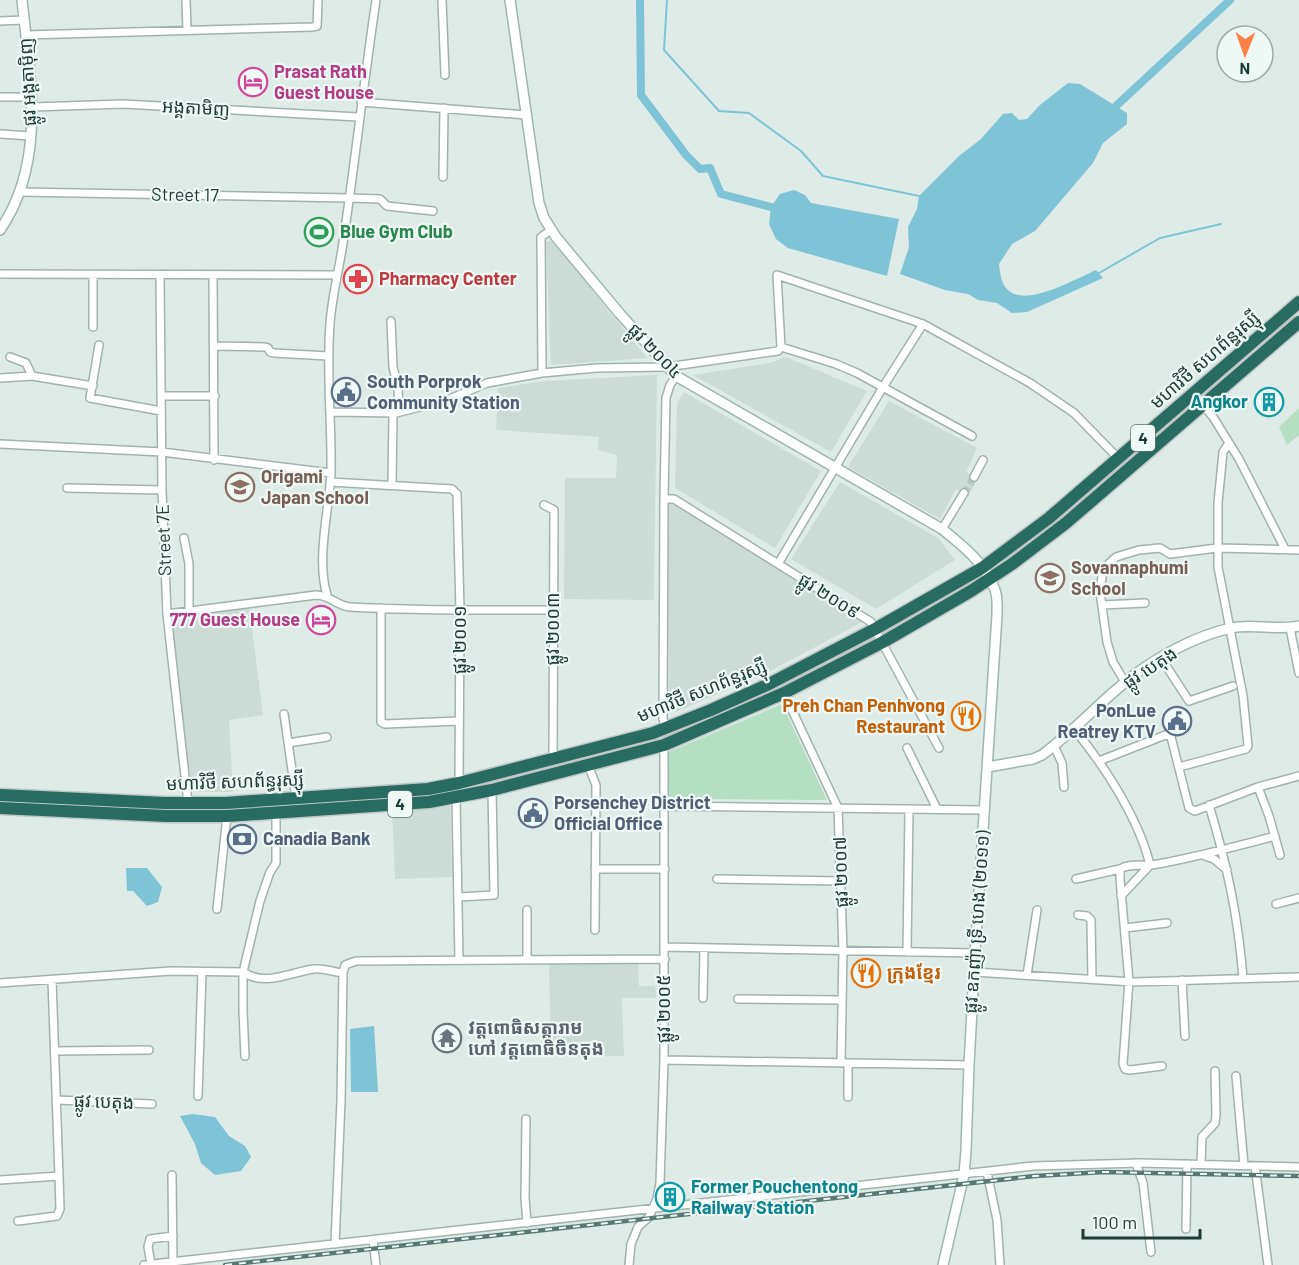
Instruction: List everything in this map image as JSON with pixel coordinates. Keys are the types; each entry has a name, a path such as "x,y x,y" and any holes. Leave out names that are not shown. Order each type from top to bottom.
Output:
{"highway":[{"name":"មហាវិថី សហព័ន្ធរុស្ស៊ី","path":"0,795 188,803 249,802 428,789 553,759 666,728 769,684 875,629 982,568 1049,518 1299,302"},
{"name":"មហាវិថី សហព័ន្ធរុស្ស៊ី","path":"0,808 166,816 227,816 429,802 492,790 663,745 784,693 883,642 990,579 1060,528 1299,322"},
{"path":"52,811 53,797"},
{"path":"249,802 249,815"}],"main road":[{"name":"ផ្លូវ អង្តតាម៉ិញ","path":"1,226 21,192 27,171 31,136 32,102 22,0"},
{"name":"ផ្លូវ ២០០៤","path":"510,0 539,202 550,230 602,293 676,376 942,529 969,551 990,579"},
{"name":"ផ្លូវ ឧកញ៉ា ទ្រី ហេង (២០១១)","path":"943,1265 964,1175 966,1150 975,953 997,615 996,591 990,579"},
{"name":"ផ្លូវ បេតុង","path":"988,767 1033,759 1054,746 1125,682 1189,643 1230,628 1294,627"}],"street":[{"path":"186,0 188,30"},
{"path":"26,35 317,27 318,0"},
{"path":"327,595 324,586 324,547 331,473 328,356 330,321 376,0"},
{"path":"442,0 445,75"},
{"path":"0,21 24,20"},
{"name":"អង្គតាមិញ","path":"0,97 32,102 123,104 358,117"},
{"path":"361,102 526,115"},
{"path":"443,177 444,108"},
{"path":"0,134 31,136"},
{"name":"Street 17","path":"21,192 380,199 387,206 434,211"},
{"path":"542,373 541,237 550,230"},
{"path":"0,274 337,275"},
{"path":"93,275 93,327"},
{"path":"331,412 396,412 447,400 487,383 542,373 596,368 667,367 778,351 781,347 777,275 924,324 1030,383 1074,413 1119,459"},
{"name":"Street 7E","path":"160,276 162,490 167,614 188,803"},
{"path":"213,276 214,460"},
{"path":"330,482 392,485 398,388 393,367 391,321"},
{"path":"778,564 883,387 924,324"},
{"path":"99,345 90,398 161,411"},
{"path":"214,346 265,346 274,353 328,356"},
{"path":"781,347 836,364 972,436"},
{"path":"10,357 26,363 32,376"},
{"path":"0,378 32,376 93,386"},
{"path":"666,728 663,719 666,398 676,376"},
{"path":"1194,394 1213,417 1229,443 1285,549"},
{"path":"161,396 215,396"},
{"path":"1179,767 1246,749 1248,746 1243,696 1218,567 1218,503 1223,452 1229,443"},
{"path":"0,444 162,452 331,473"},
{"path":"974,477 983,460"},
{"name":"ផ្លូវ ២០០១","path":"392,485 452,489 458,496 459,783"},
{"path":"67,488 162,490"},
{"path":"942,529 964,493"},
{"name":"ផ្លូវ ២០០៩","path":"664,499 674,499 871,622 939,748"},
{"name":"ផ្លូវ ២០០៣","path":"544,505 554,510 553,759"},
{"path":"184,538 189,564 189,611"},
{"path":"1125,682 1112,658 1107,642 1100,592 1103,569 1116,557 1139,550 1160,548 1170,554 1218,548 1299,550"},
{"path":"167,614 316,595 327,595 345,606 553,610"},
{"path":"1102,605 1144,603"},
{"path":"381,608 381,722 385,724 459,721"},
{"path":"1294,627 1299,673"},
{"path":"1161,658 1189,701 1233,686"},
{"name":"ផ្លូវ ២០០៧","path":"784,693 838,808 842,881 842,1000 848,1097"},
{"path":"284,714 296,798"},
{"path":"1074,729 1099,761 1138,828 1150,865"},
{"path":"1099,761 1168,734 1171,737 1189,808 1195,811 1258,787 1299,776"},
{"path":"288,743 327,737"},
{"name":"ផ្លូវ ២០០៥","path":"628,1265 631,1244 638,1227 649,1217 653,1209 660,1183 665,960 663,745"},
{"path":"1054,746 1062,763 1064,788"},
{"path":"907,748 937,809"},
{"path":"588,765 596,786 595,930"},
{"path":"1258,787 1280,855"},
{"path":"459,897 494,895 492,790"},
{"path":"456,798 459,960"},
{"path":"1209,805 1227,870 1240,934 1243,978"},
{"path":"665,806 985,810"},
{"path":"906,952 909,809"},
{"path":"245,1056 243,972 260,901 276,862 276,813"},
{"path":"217,909 227,816"},
{"path":"1076,879 1120,869 1124,866 1150,865 1275,836"},
{"path":"1198,855 1214,859 1227,870"},
{"path":"1121,896 1150,865"},
{"path":"595,868 665,869"},
{"path":"1120,869 1129,981 1123,1064 1125,1069 1130,1070 1162,1066"},
{"path":"717,879 842,881"},
{"path":"1276,904 1299,898"},
{"path":"527,910 527,959"},
{"path":"1027,975 1037,910"},
{"path":"1078,915 1087,916 1091,920 1092,979"},
{"path":"1125,928 1167,924"},
{"path":"665,947 975,953"},
{"path":"703,998 704,948"},
{"path":"335,1244 345,965 356,961 665,960"},
{"path":"0,983 171,971 243,972 251,977 277,978 316,969 343,973"},
{"path":"198,1096 202,972"},
{"path":"974,972 1129,981 1299,977"},
{"path":"18,1221 57,1215 60,1209 52,980"},
{"path":"1182,980 1185,1036"},
{"path":"738,999 842,1000"},
{"path":"56,1051 149,1050"},
{"path":"664,1060 969,1065"},
{"path":"1201,1164 1203,1137 1215,1123 1215,1071"},
{"path":"1236,1076 1244,1165"},
{"name":"ផ្លូវ បេតុង","path":"57,1100 152,1104"},
{"path":"526,1119 527,1223"},
{"path":"1136,1163 1143,1184 1151,1252"},
{"path":"173,1236 150,1239 147,1265 1033,1166 1136,1163 1299,1167"},
{"path":"1186,1229 1187,1164"},
{"path":"1255,1166 1268,1265"},
{"path":"987,1172 997,1220 1000,1265"},
{"path":"0,1180 59,1176"},
{"path":"172,1176 173,1263"},
{"path":"373,1240 376,1265"}],"shaded area":[{"path":"546,241 552,241 647,358 551,365"},
{"path":"786,357 867,391 831,452 693,375 770,363"},
{"path":"657,375 654,600 564,599 565,478 616,478 617,455 598,450 599,437 496,430 498,388 546,381"},
{"path":"684,392 821,471 775,548 675,488 677,403"},
{"path":"889,401 977,448 966,472 978,479 968,496 956,489 940,519 848,467"},
{"path":"840,482 938,538 955,560 876,609 791,559"},
{"path":"673,502 864,621 774,669 676,712 669,707 668,503"},
{"path":"249,605 263,715 229,720 233,792 188,792 172,622 178,615"},
{"path":"450,805 452,877 395,879 392,810"},
{"path":"549,961 638,961 639,986 655,986 656,998 622,998 624,1056 551,1057"}],"green space":[{"path":"1299,408 1299,435 1287,445 1279,427"},
{"path":"782,704 827,800 669,799 669,752"}],"water":[{"path":"1068,83 1080,84 1127,113 1127,124 1103,143 1093,163 1035,231 1012,244 999,264 1000,275 1008,290 1016,295 1027,296 1052,290 1096,270 1103,278 1027,312 1012,313 997,303 978,300 968,294 945,290 900,274 909,247 908,227 917,209 919,196 959,156 981,139 1003,114 1012,113 1019,120 1027,119 1040,105"},
{"path":"794,190 805,195 811,203 899,219 887,276 788,248 776,239 769,224 771,207 780,194"},
{"path":"126,868 147,868 162,887 158,902 147,906 133,891 127,891"},
{"path":"374,1026 378,1092 351,1092 350,1029"},
{"path":"193,1114 215,1117 229,1136 245,1146 251,1157 241,1171 215,1175 201,1163 195,1144 180,1116"}],"waterway":[{"path":"640,0 641,95 686,155 700,169 710,168 721,194 771,207"},
{"path":"667,0 664,50 719,111 749,113 801,151 823,176 919,196"},
{"path":"1116,106 1230,0"},
{"path":"1099,273 1160,238 1221,224"}],"tunnel":[{"path":"964,493 974,477"}],"railway":[{"path":"225,1265 1035,1176 1104,1172 1299,1176"}],"place":[{"name":"Prasat Rath Guest House","path":"253,82"},
{"name":"Blue Gym Club","path":"319,232"},
{"name":"Pharmacy Center","path":"358,279"},
{"name":"South Porprok Community Station","path":"346,392"},
{"name":"Angkor","path":"1269,402"},
{"name":"Origami Japan School","path":"240,487"},
{"name":"Sovannaphumi School","path":"1050,578"},
{"name":"777 Guest House","path":"321,620"},
{"name":"Preh Chan Penhvong Restaurant","path":"966,716"},
{"name":"PonLue Reatrey KTV","path":"1177,721"},
{"name":"Porsenchey District Official Office","path":"533,813"},
{"name":"Canadia Bank","path":"242,839"},
{"name":"ក្រុងខ្មែរ","path":"866,973"},
{"name":"វត្តពោធិសត្តារាម ហៅ វត្តពោធិចិនតុង","path":"447,1038"},
{"name":"Former Pouchentong Railway Station","path":"670,1197"}]}
